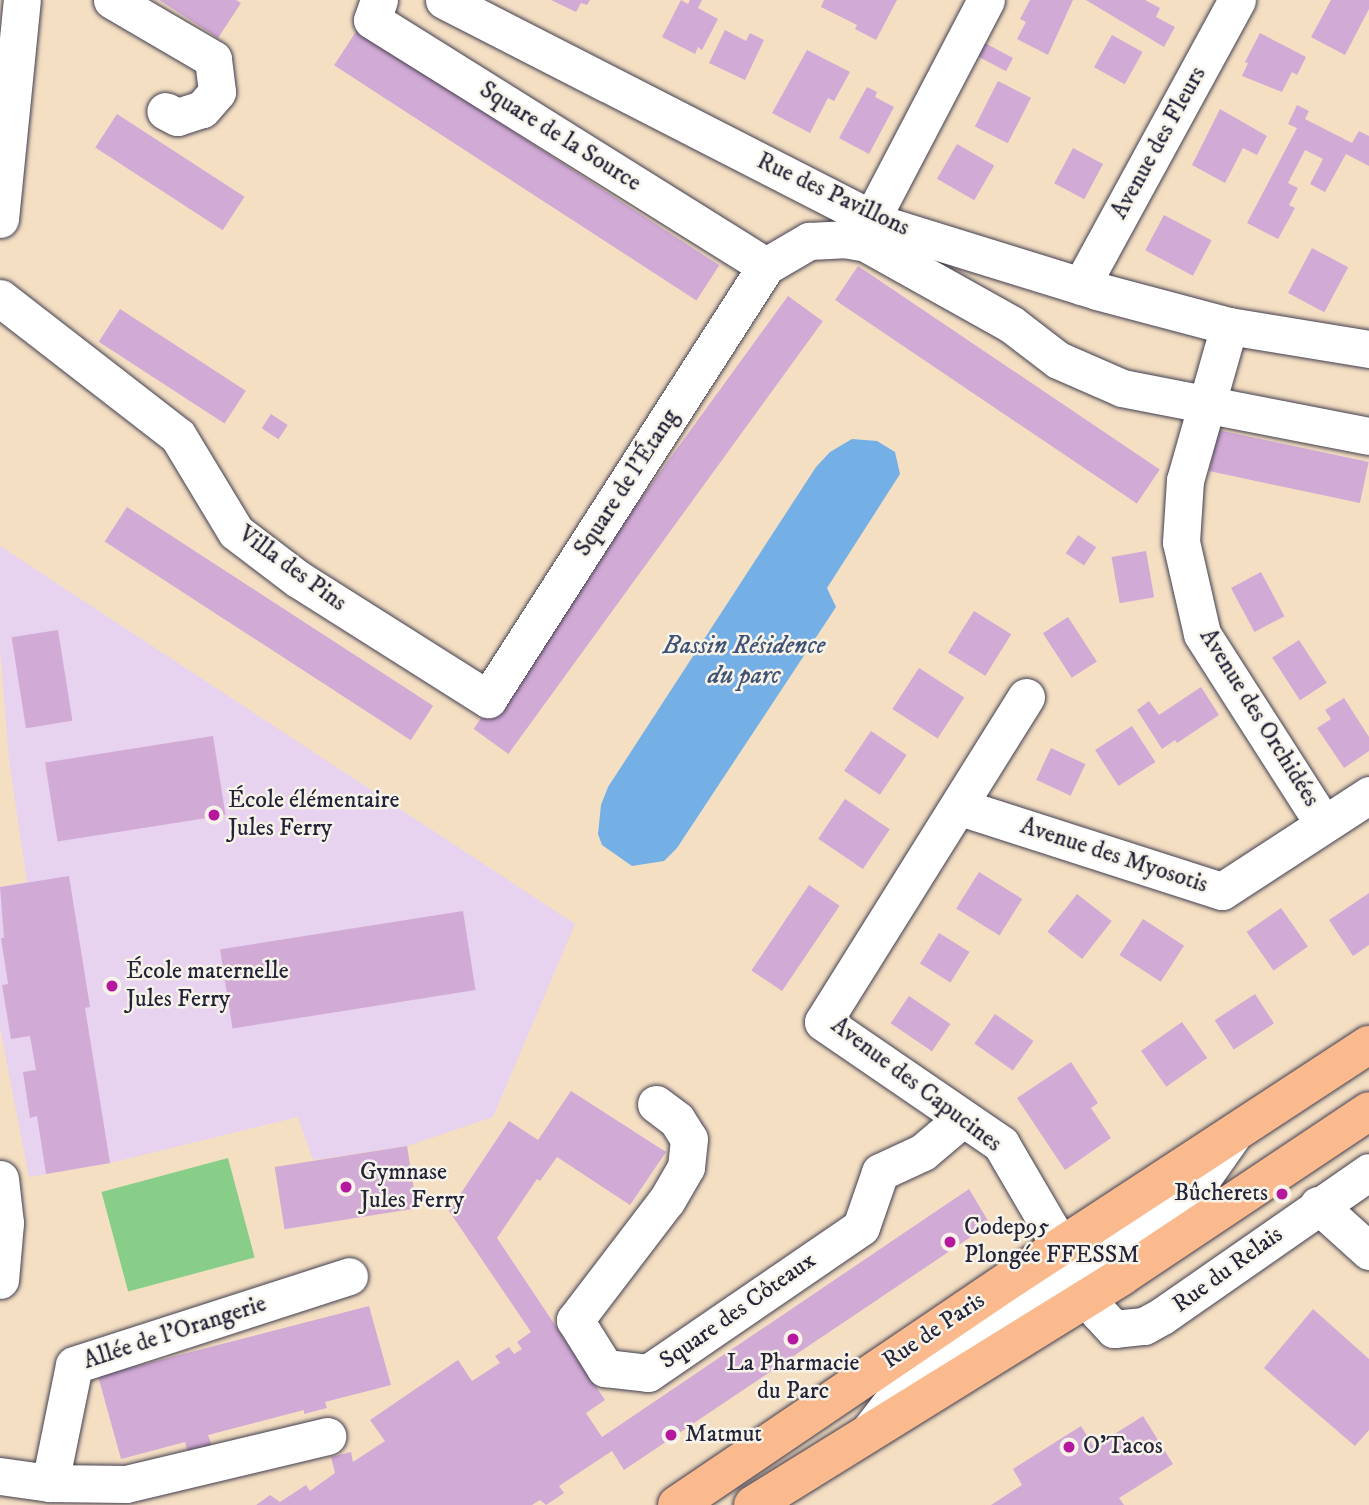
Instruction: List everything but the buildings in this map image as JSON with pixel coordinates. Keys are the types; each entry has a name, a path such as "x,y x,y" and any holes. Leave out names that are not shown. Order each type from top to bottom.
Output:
{"main road":[{"name":"Rue de Paris","path":"753,1505 865,1436 1073,1273 1233,1135 1369,1045"},
{"name":"Rue de Paris","path":"677,1505 1073,1273 1369,1111"}],"street":[{"path":"0,219 22,0"},
{"path":"112,0 213,59 217,92 202,109 177,117 165,111"},
{"name":"Square de la Source","path":"379,0 372,20 766,266"},
{"name":"Rue des Pavillons","path":"444,0 872,218 1081,286 1229,326 1369,349"},
{"path":"872,218 986,0"},
{"name":"Avenue des Fleurs","path":"1081,286 1237,0"},
{"path":"766,266 809,241 844,239 866,243 1011,324 1058,360 1122,388 1369,436"},
{"name":"Square de l'Étang","path":"488,699 766,266"},
{"name":"Villa des Pins","path":"0,298 178,436 236,532 298,579 488,699"},
{"name":"Avenue des Orchidées","path":"1229,326 1185,480 1181,539 1202,634 1324,823"},
{"name":"Avenue des Capucines","path":"1026,697 960,807 823,1022 1001,1144 1073,1273"},
{"name":"Avenue des Myosotis","path":"960,807 1222,891 1369,796"},
{"name":"Square des Côteaux","path":"656,1104 677,1120 689,1139 686,1167 659,1211 575,1320 604,1368 648,1373 860,1227 880,1172 923,1152 963,1118"},
{"name":"Rue du Relais","path":"1073,1273 1114,1329 1144,1326 1369,1172"},
{"path":"0,1179 5,1223 0,1280"},
{"path":"1318,1205 1369,1251"},
{"name":"Allée de l'Orangerie","path":"50,1483 74,1365 349,1276"},
{"path":"0,1476 50,1483 126,1484 327,1436"}],"shaded area":[{"name":"École élémentaire Jules Ferry","path":"0,546 575,924 493,1117 407,1146 313,1160 298,1117 110,1163 29,1177 0,1028 0,887 27,882 9,760 0,647"}],"green space":[{"path":"228,1158 255,1257 128,1291 101,1192"}],"water":[{"name":"Bassin Résidence du parc","path":"852,439 877,441 895,452 900,474 827,588 836,607 677,848 664,861 632,866 602,845 598,834 601,805 608,787 816,467 830,452"}],"place":[{"name":"École élémentaire Jules Ferry","path":"214,815"},
{"name":"École maternelle Jules Ferry","path":"112,986"},
{"name":"Gymnase Jules Ferry","path":"346,1187"},
{"name":"Bûcherets","path":"1282,1194"},
{"name":"Codep95 Plongée FFESSM","path":"950,1242"},
{"name":"La Pharmacie du Parc","path":"793,1339"},
{"name":"Matmut","path":"671,1435"},
{"name":"O'Tacos","path":"1069,1447"}]}
